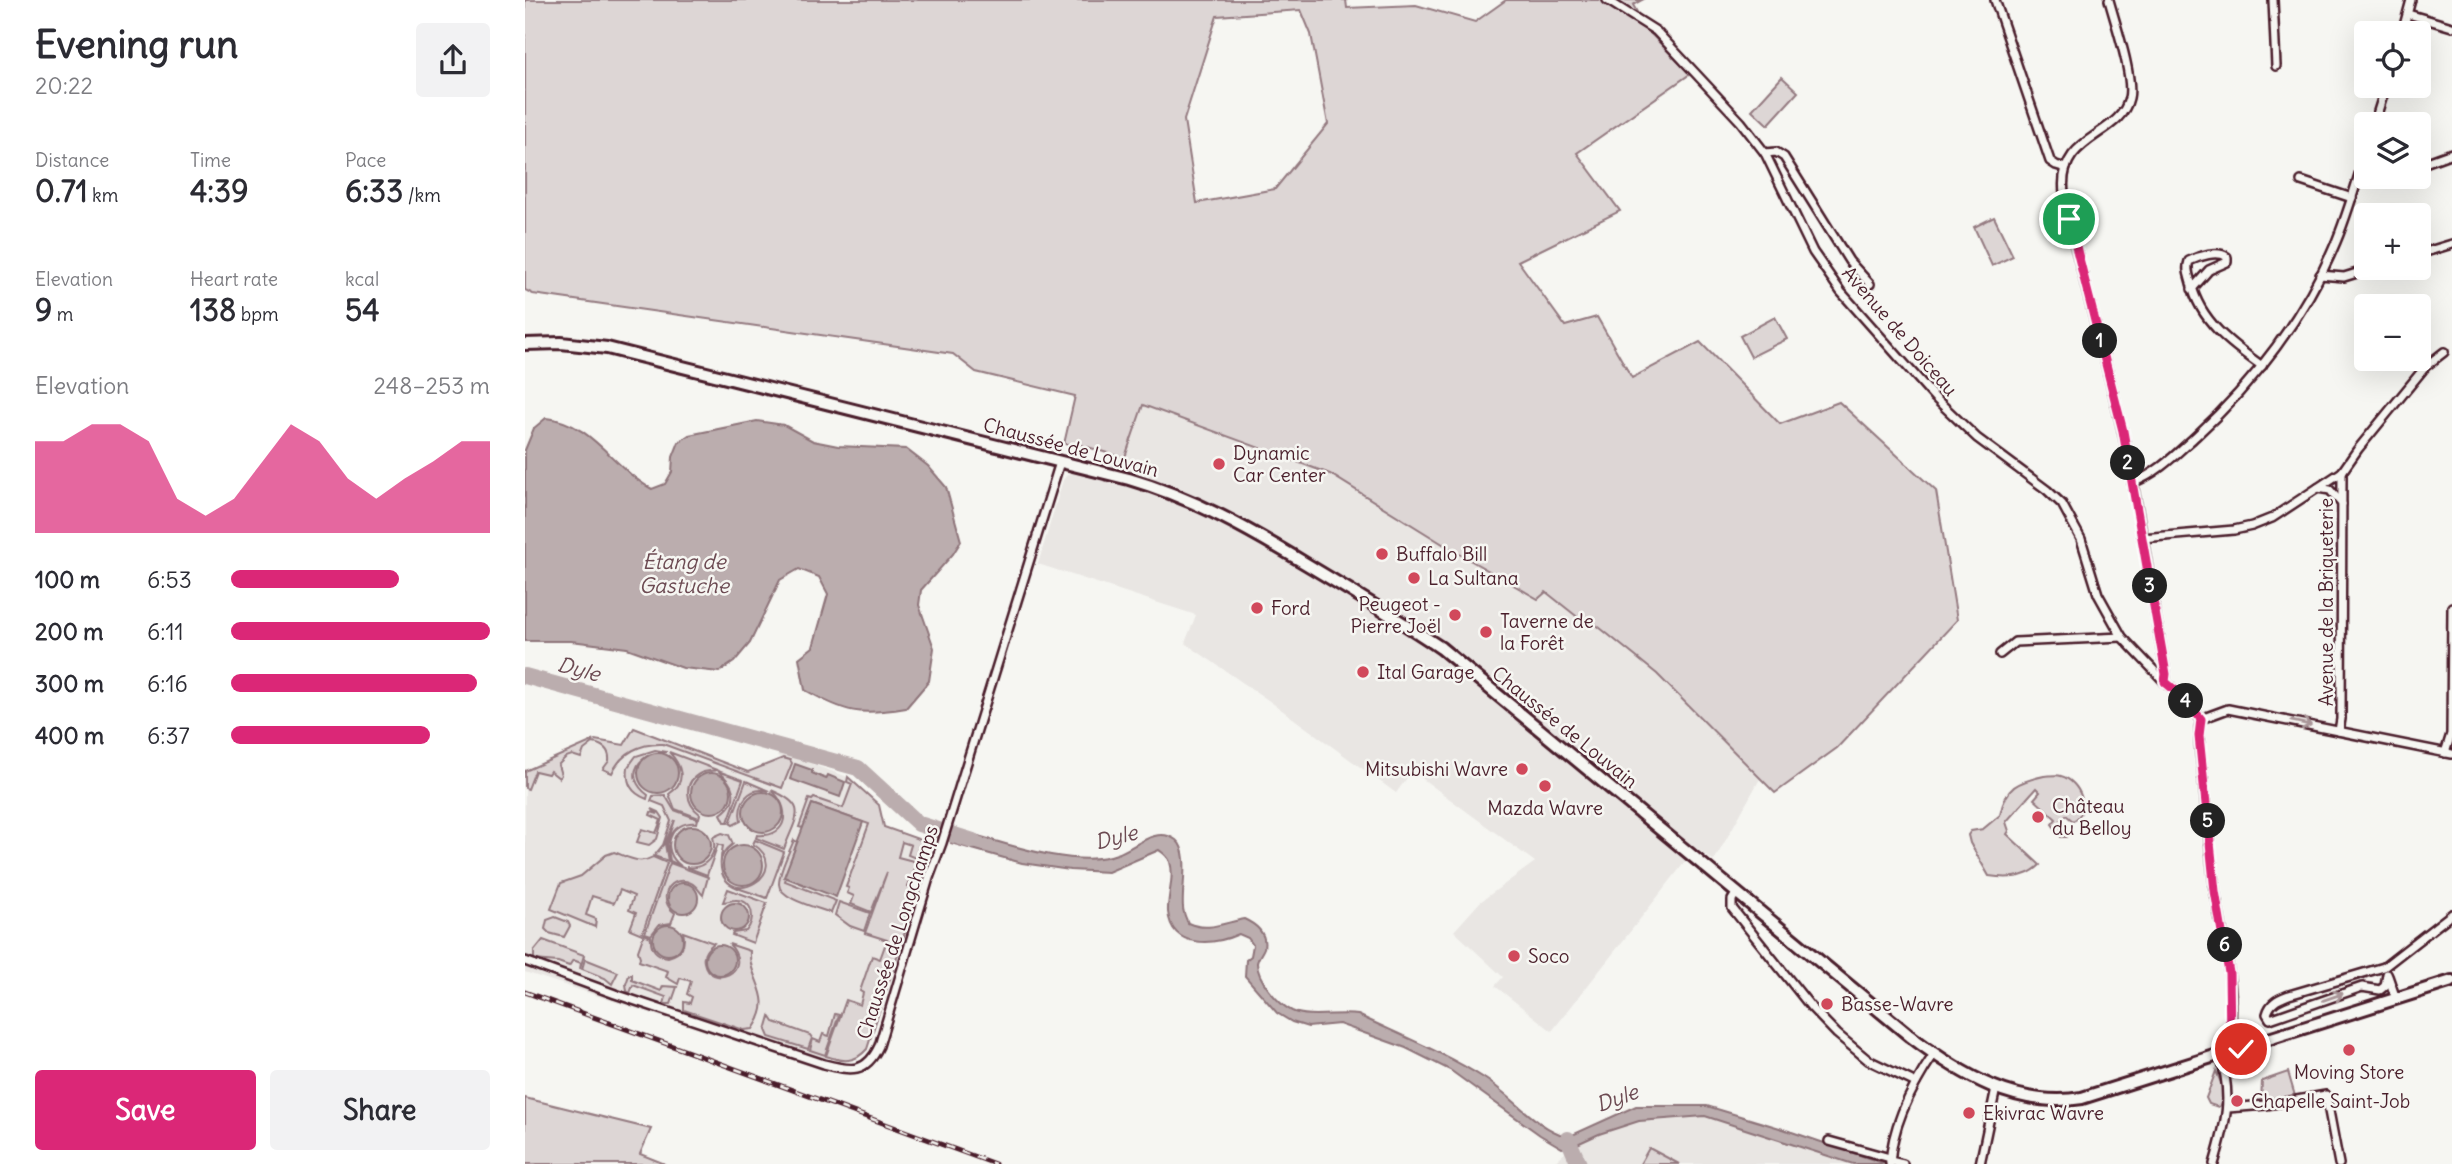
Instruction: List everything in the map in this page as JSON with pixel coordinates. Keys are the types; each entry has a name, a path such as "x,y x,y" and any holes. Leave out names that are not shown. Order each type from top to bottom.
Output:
{"main road":[{"name":"Chaussée de Louvain","path":"525,344 571,343 607,348 1143,483 1211,509 1393,615 1441,649 1934,1054 1996,1088 2036,1100 2071,1100 2452,981"}],"street":[{"name":"Avenue de Doiceau","path":"1607,0 1656,31 1741,121 1765,153 1814,252 1840,292 1935,398 1977,438 2062,504 2081,539 2098,594 2122,637 2182,696 2201,719"},
{"path":"1995,0 2050,161 2066,168"},
{"path":"2109,0 2127,70 2129,98 2114,121 2076,149 2066,168 2064,192 2120,419 2166,674 2165,682"},
{"path":"2273,0 2276,66"},
{"path":"2405,21 2411,0"},
{"path":"2407,14 2452,27"},
{"path":"1765,153 1776,152 1784,157 1849,261 1870,284"},
{"path":"2431,161 2452,153"},
{"path":"2301,181 2352,198"},
{"path":"2132,483 2147,478 2182,448 2226,407 2262,366 2290,328 2320,275 2336,243 2355,189"},
{"path":"2431,250 2452,244"},
{"path":"2192,289 2209,270 2227,262 2225,255 2199,257 2189,261 2187,267 2192,289 2198,304 2216,329 2262,366"},
{"path":"2320,275 2344,277 2354,274"},
{"path":"2141,538 2234,530 2272,518 2342,472 2426,366 2444,352"},
{"name":"Chaussée de Longchamps","path":"525,961 824,1064 848,1070 860,1068 874,1055 1060,462"},
{"name":"Avenue de la Briqueterie","path":"2339,731 2342,472"},
{"path":"2318,488 2330,490 2342,505"},
{"path":"2214,1164 2228,1108 2228,1085 2220,1055 2230,1037 2229,973 2215,891 2199,736 2201,719 2228,709 2449,753 2452,607"},
{"path":"2000,654 2015,642 2122,637"},
{"path":"1737,892 1732,900 1732,908 1811,1007 1868,1060 1916,1083"},
{"path":"2386,971 2385,986 2380,990 2362,987 2270,1019 2267,1014 2268,1008 2276,1000 2386,971 2452,914"},
{"path":"2386,971 2396,999"},
{"path":"1890,1161 1897,1130 1916,1083 1934,1054"},
{"path":"1980,1164 1996,1088"},
{"path":"2228,1108 2326,1095 2339,1164"},
{"path":"1829,1141 1903,1164"}],"shaded area":[{"path":"525,0 1346,0 1347,8 1416,5 1475,22 1506,0 1642,0 1633,5 1647,30 1690,74 1577,153 1620,211 1518,261 1565,326 1597,317 1632,378 1700,342 1780,424 1839,402 1936,491 1957,620 1837,748 1775,793 1657,674 1589,619 1585,623 1546,592 1538,599 1454,551 1330,474 1143,405 1122,466 1126,469 1117,468 1117,456 1078,444 1064,444 1075,396 976,372 953,354 533,294 525,290","holes":["1301,10 1311,34 1328,124 1275,189 1197,203 1184,120 1217,16"]},
{"path":"1782,77 1798,92 1768,125 1752,110"},
{"path":"1994,217 2013,256 1992,266 1974,227"},
{"path":"1775,317 1787,339 1751,357 1740,336"},
{"path":"1143,405 1330,474 1454,551 1538,599 1546,592 1585,623 1589,618 1657,674 1761,777 1714,861 1696,848 1552,1031 1495,986 1503,977 1454,931 1480,902 1535,862 1412,771 1396,793 1185,643 1196,615 1038,564 1063,480 1076,471 1113,481 1122,467"},
{"path":"634,728 748,772 782,758 777,756 780,753 848,777 879,805 884,827 924,841 908,887 918,892 867,1049 859,1057 843,1062 827,1056 822,1070 525,972 525,771 595,740 624,745"},
{"path":"634,728 748,772 783,758 792,763 782,788 663,744 655,744 640,747 627,754 612,773 603,769 609,761 607,751 593,743 584,750 581,758 572,755 558,765 561,775 559,778 550,771 548,774 535,771 528,789 525,788 525,771 595,740 624,745"},
{"path":"655,750 667,752 649,755 642,760 635,772 636,780 648,795 647,799 631,787 628,767 636,756"},
{"path":"669,752 717,770 701,773 689,787 689,799 700,814 699,818 675,809 669,794 679,784 681,773"},
{"path":"718,771 743,780 728,822 725,822 721,814 732,803 733,791"},
{"path":"2059,775 2074,784 2083,804 2079,816 2073,821 2066,815 2061,820 2066,837 2061,837 2052,824 2056,819 2034,799 2040,792 2036,788 2006,822 2009,831 2007,834 2040,865 2029,873 2016,876 1989,876 1968,835 1971,831 1983,829 2000,815 2009,791 2014,787 2044,776"},
{"path":"848,777 879,805 884,827 924,841 918,859 908,855 911,845 902,842 898,857 917,862 908,887 918,892 867,1049 858,1057 843,1060 826,1056 846,1000 860,1005 863,993 860,991 872,956 880,959 887,940 865,933 887,872 871,912 851,904 854,896 847,893 849,888 846,887 869,824 812,804 803,828 799,827 809,799 814,798 843,808 852,784 847,782"},
{"path":"746,781 769,791 750,793 741,808 741,821 733,825 730,823"},
{"path":"771,790 791,801 797,813 784,849 756,838 757,835 768,835 776,831 784,820 782,804"},
{"path":"665,795 674,810 698,819 697,823 680,826 671,837 670,852 681,866 670,861 667,844 675,820 665,844 668,861 654,856 663,845 671,821 664,806 651,801 653,796"},
{"path":"652,809 659,812 663,818 657,839 649,845 637,842 642,829 656,833 661,820 650,815 651,812 658,814"},
{"path":"722,833 729,835 733,844 723,854 721,862 723,846 718,844 707,875 686,867 699,866 709,860 714,850 713,837"},
{"path":"755,840 784,852 767,898 736,887 727,880 735,886 745,887 763,875 767,865 764,855 753,844"},
{"path":"794,840 797,842 785,881 836,901 831,913 792,898 781,889 781,873"},
{"path":"614,852 633,859 653,857 667,863 642,934 630,929 636,913 629,910 634,896 620,890 614,903 592,896 586,915 596,919 595,927 551,909 561,883 581,876 606,855"},
{"path":"670,863 708,877 703,895 691,883 684,881 672,884 666,895 669,907 675,913 671,923 659,925 651,935 645,933"},
{"path":"728,889 767,903 753,943 732,935 746,931 752,917 746,903 735,900 723,902"},
{"path":"839,902 870,913 864,931 850,926 835,915"},
{"path":"555,917 568,922 570,926 564,937 549,933 545,929 547,920"},
{"path":"683,932 714,943 706,951 704,962 714,975 729,974 734,970 737,963 736,954 729,944 750,951 753,971 762,997 760,1017 753,1029 744,1030 684,1010 684,1002 690,1003 692,997 687,994 691,981 680,978 678,984 666,977 668,971 639,961 638,951 644,934 651,937 655,951 668,957 677,954 682,948"},
{"path":"543,940 584,955 580,969 581,963 573,960 569,966 534,960 534,951"},
{"path":"585,959 618,972 612,984 605,978 582,969"},
{"path":"632,974 632,980 661,991 663,986 677,987 671,1004 664,1004 666,997 633,985 630,993 627,991 626,984"},
{"path":"835,1014 839,1015 825,1055 810,1050 813,1039 820,1042 823,1034 829,1036"},
{"path":"770,1016 774,1022 810,1035 812,1038 808,1049 769,1037 766,1030"},
{"path":"2216,1071 2223,1087 2223,1104 2218,1107 2209,1104 2206,1098"},
{"path":"2288,1072 2295,1096 2261,1102 2262,1081"},
{"path":"525,1098 651,1129 640,1154 665,1164 525,1164"},
{"path":"1705,1116 1853,1164 1552,1164 1573,1146 1639,1121"},
{"path":"1649,1148 1679,1164 1640,1164"}],"water":[{"name":"Étang de Gastuche","path":"546,418 577,428 652,489 665,484 672,472 673,457 679,442 689,435 757,421 784,425 813,441 838,446 906,449 928,466 946,487 961,541 921,590 919,605 934,648 929,681 906,708 876,712 843,708 805,690 799,658 813,647 828,594 819,577 799,569 780,580 750,643 734,662 719,672 683,668 627,648 571,641 525,641 525,450 534,428"},
{"path":"658,753 666,754 672,759 677,765 677,781 672,787 666,792 658,793 650,792 644,787 639,781 638,773 639,765 644,759 650,754"},
{"path":"795,764 826,779 828,775 845,782 840,797 790,779"},
{"path":"711,773 719,774 725,779 730,785 730,801 725,807 719,812 711,813 703,812 697,807 692,801 691,793 692,785 697,779 703,774"},
{"path":"763,792 771,793 777,798 782,804 782,820 777,826 771,831 763,832 755,831 749,826 744,820 743,812 744,804 749,798 755,793"},
{"path":"812,804 863,822 836,897 784,877"},
{"path":"692,826 706,831 711,845 706,859 692,864 678,859 673,845 678,831"},
{"path":"955,829 1036,852 1080,859 1117,854 1153,836 1168,836 1176,840 1183,853 1183,909 1188,923 1209,927 1244,919 1256,926 1264,938 1264,948 1257,963 1258,969 1269,990 1286,1008 1307,1015 1358,1015 1469,1069 1495,1086 1534,1119 1568,1137 1636,1106 1707,1106 1886,1164 1853,1164 1705,1116 1639,1121 1562,1148 1450,1070 1406,1048 1339,1024 1308,1027 1277,1013 1245,976 1246,960 1251,956 1253,945 1248,938 1239,934 1207,942 1186,939 1177,933 1168,912 1170,862 1159,850 1108,872 1070,870 1022,863 951,843"},
{"path":"743,845 751,846 757,851 762,857 762,873 757,879 751,884 743,885 735,884 729,879 724,873 723,865 724,857 729,851 735,846"},
{"path":"683,883 694,887 698,898 694,909 683,913 672,909 668,898 672,887"},
{"path":"735,903 745,907 749,917 745,927 735,931 725,927 721,917 725,907"},
{"path":"668,925 679,929 683,940 679,951 668,955 657,951 653,940 657,929"},
{"path":"720,945 731,949 735,960 731,971 720,975 709,971 705,960 709,949"}],"waterway":[{"name":"Dyle","path":"525,676 858,768 919,824 973,841"},
{"path":"1568,1139 1579,1164"}],"railway":[{"path":"525,992 995,1164"}],"place":[{"name":"Dynamic Car Center","path":"1219,464"},
{"name":"Buffalo Bill","path":"1382,554"},
{"name":"La Sultana","path":"1414,578"},
{"name":"Ford","path":"1257,608"},
{"name":"Peugeot - Pierre Joël","path":"1455,615"},
{"name":"Taverne de la Forêt","path":"1486,632"},
{"name":"Ital Garage","path":"1363,672"},
{"name":"Mitsubishi Wavre","path":"1522,769"},
{"name":"Mazda Wavre","path":"1545,786"},
{"name":"Château du Belloy","path":"2038,817"},
{"name":"Soco","path":"1514,956"},
{"name":"Basse-Wavre","path":"1827,1004"},
{"name":"Moving Store","path":"2349,1050"},
{"name":"Chapelle Saint-Job","path":"2237,1101"},
{"name":"Ekivrac Wavre","path":"1969,1113"}],"route":[{"path":"2069,219 2123,431 2166,674 2165,682 2182,696 2201,719 2199,736 2215,891 2229,973 2231,1005 2230,1037 2220,1055 2241,1049"}]}
